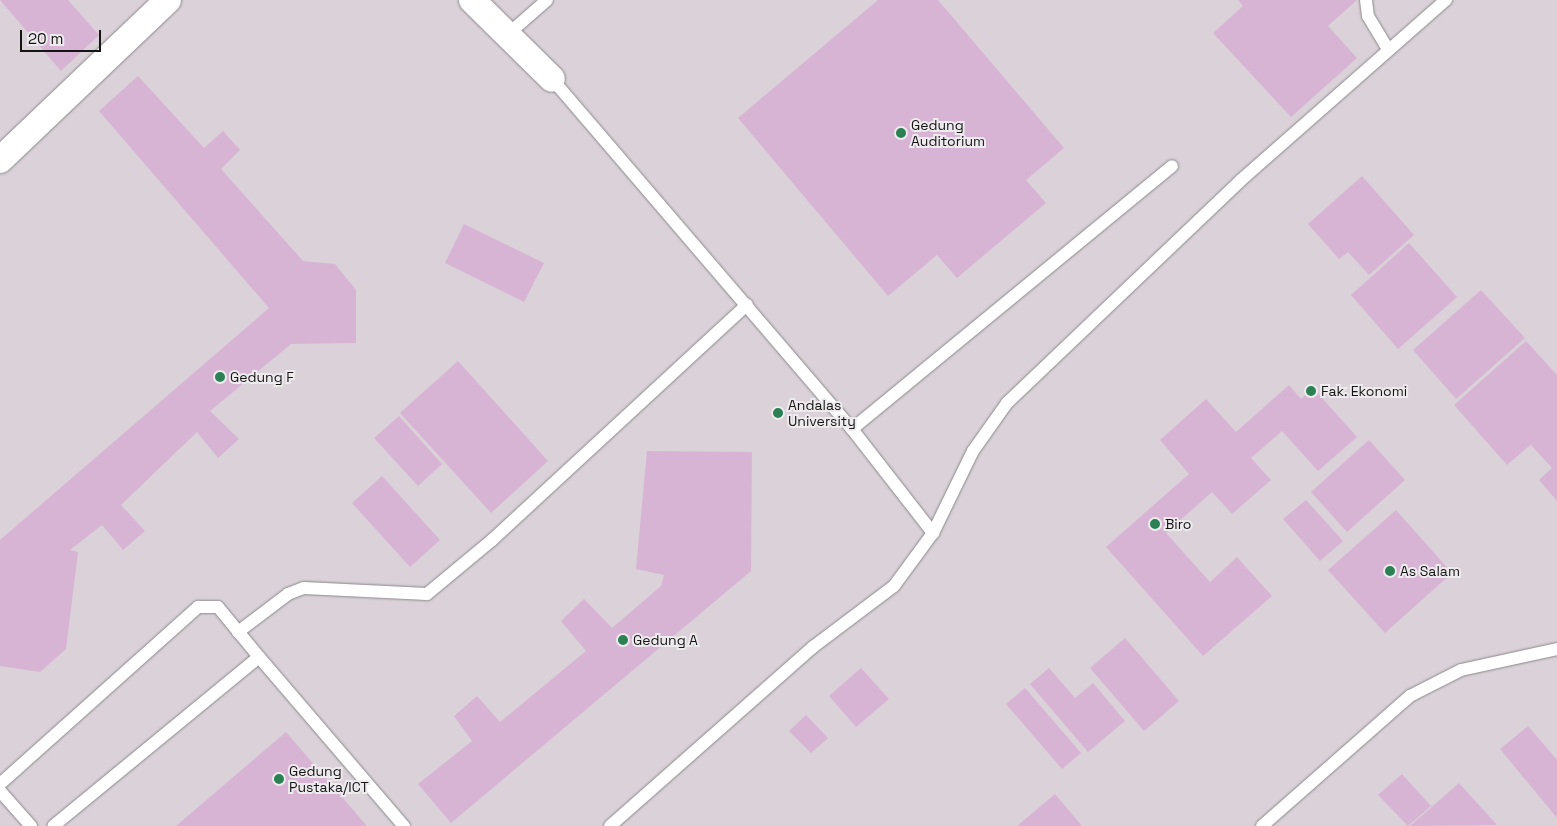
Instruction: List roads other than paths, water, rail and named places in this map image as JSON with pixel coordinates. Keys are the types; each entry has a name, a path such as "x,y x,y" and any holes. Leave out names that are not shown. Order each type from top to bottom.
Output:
{"street":[{"path":"0,160 168,0"},
{"path":"472,0 552,79"}],"lane":[{"path":"507,35 547,0"},
{"path":"1366,0 1368,16 1388,49"},
{"path":"610,826 812,647 894,586 933,533 973,452 1007,403 1241,180 1446,0"},
{"path":"552,79 852,429 933,533"},
{"path":"852,429 1172,166"},
{"path":"238,632 288,594 304,588 427,594 492,540 747,305"},
{"path":"0,784 198,607 218,607 404,826"},
{"path":"1262,826 1410,696 1461,670 1557,649"},
{"path":"53,826 259,657"},
{"path":"0,791 31,826"}],"place":[{"name":"Gedung Auditorium","path":"901,133"},
{"name":"Gedung F","path":"220,377"},
{"name":"Fak. Ekonomi","path":"1311,391"},
{"name":"Andalas University","path":"778,413"},
{"name":"Biro","path":"1155,524"},
{"name":"As Salam","path":"1390,571"},
{"name":"Gedung A","path":"623,640"},
{"name":"Gedung Pustaka/ICT","path":"279,779"}]}
